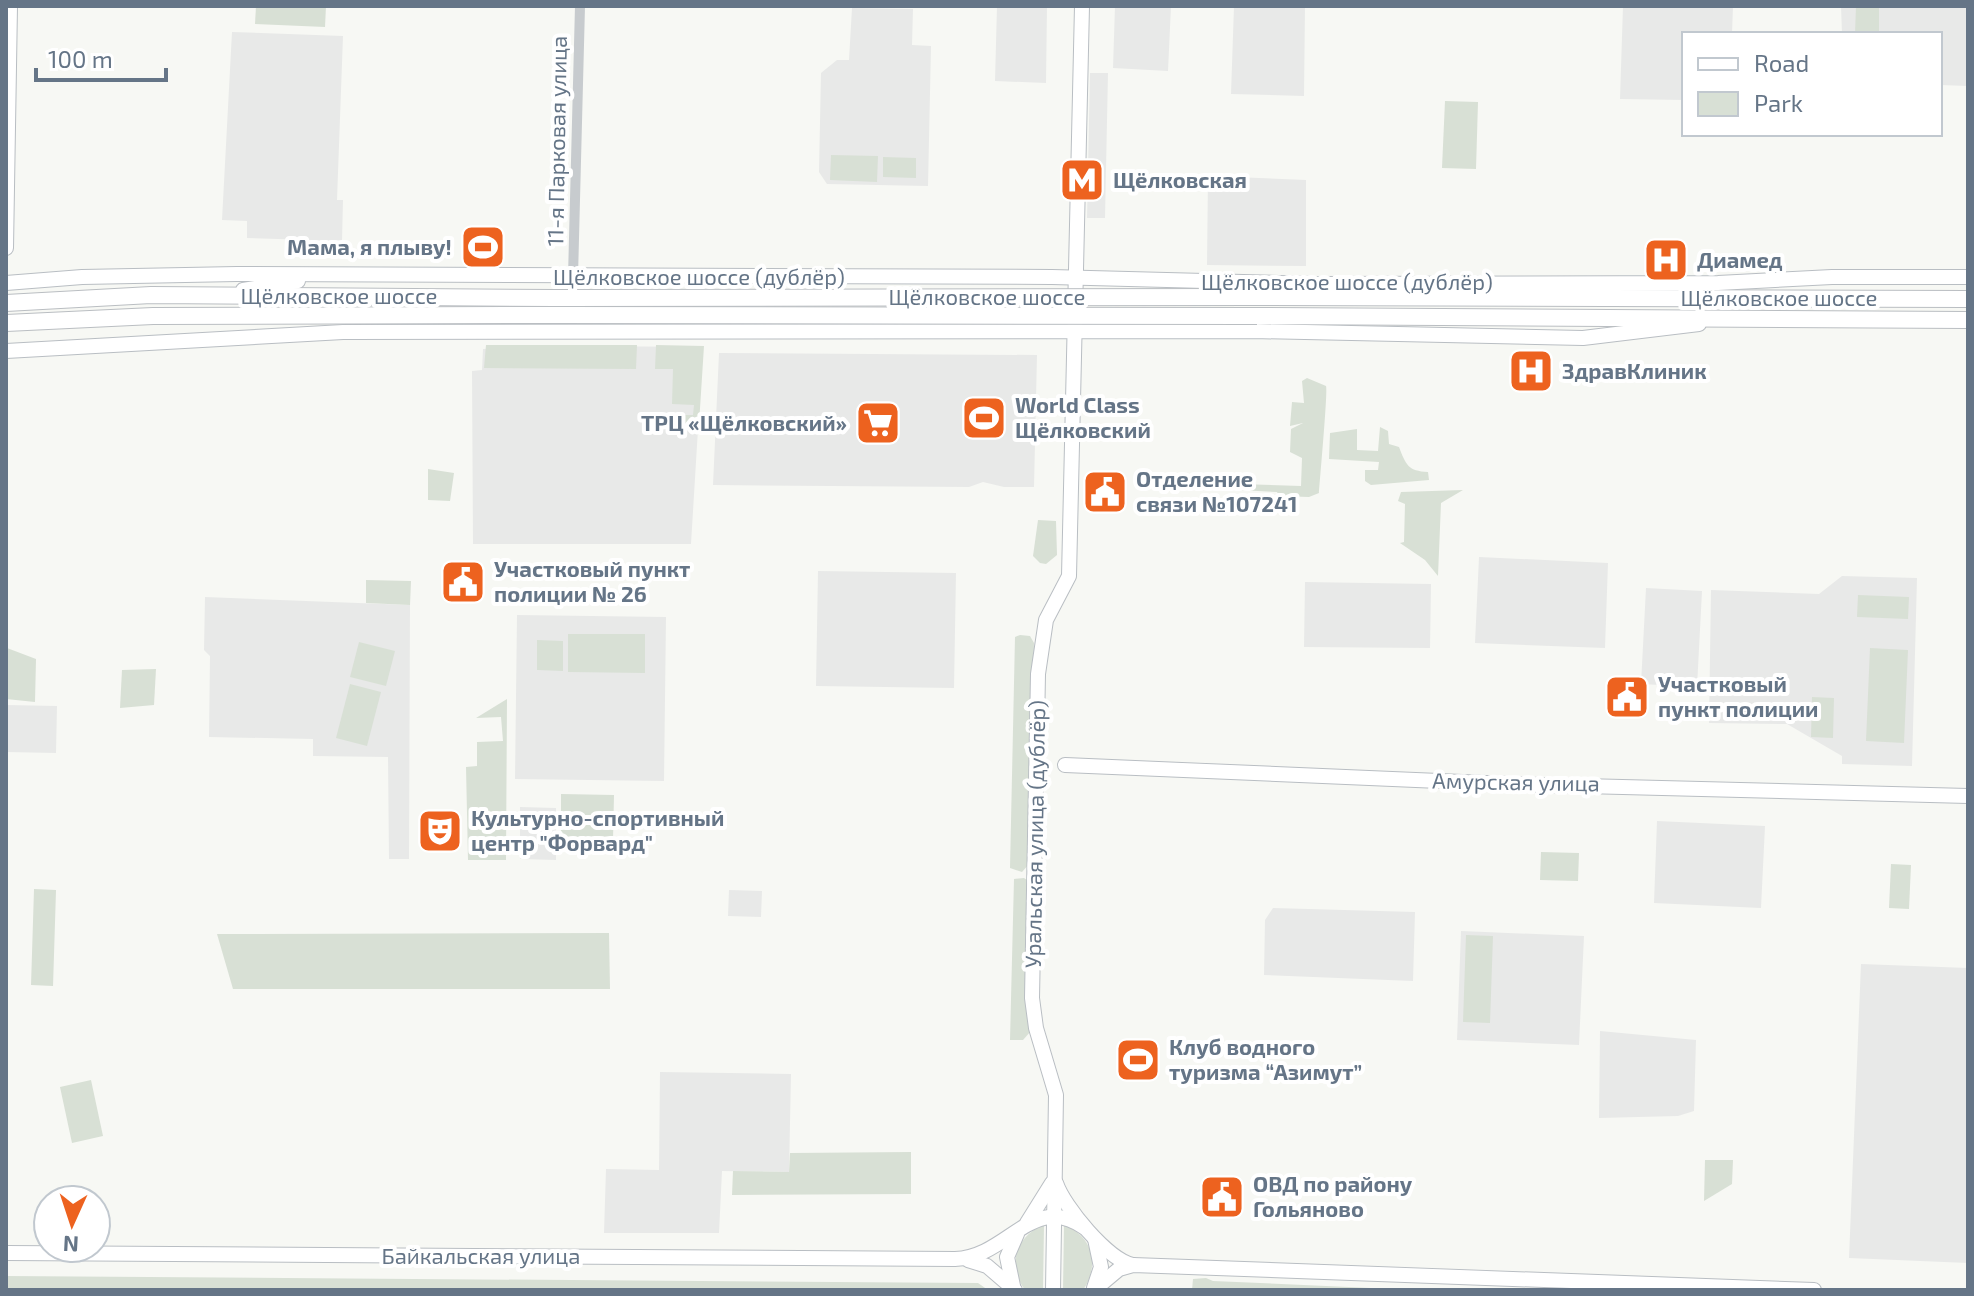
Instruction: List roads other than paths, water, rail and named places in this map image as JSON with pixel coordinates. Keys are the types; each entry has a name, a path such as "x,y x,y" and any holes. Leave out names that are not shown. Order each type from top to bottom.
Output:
{"main road":[{"name":"Щёлковское шоссе","path":"6,303 90,296 209,295 555,306 1257,316 1968,320"},
{"name":"Щёлковское шоссе","path":"6,323 555,306 1257,297 1968,299"}],"street":[{"path":"6,248 10,6"},
{"name":"11-я Парковая улица","path":"573,277 580,6"},
{"path":"1074,332 1082,6"},
{"name":"Щёлковское шоссе (дублёр)","path":"6,283 149,275 994,277 1206,283 1968,277"},
{"path":"209,295 334,275"},
{"path":"994,277 1018,291 1022,301 1018,318 996,331"},
{"path":"1499,282 1630,298"},
{"path":"214,315 343,332"},
{"path":"6,351 343,332 1302,331 1583,338 1723,320"},
{"name":"Уральская улица (дублёр)","path":"1053,1290 1056,1095 1036,1028 1032,998 1038,690 1046,620 1069,576 1074,332"},
{"name":"Амурская улица","path":"1065,765 1509,784 1968,796"},
{"path":"1014,1290 1007,1257 1051,1185 1054,1171"},
{"path":"1054,1171 1060,1193 1088,1230 1101,1255 1099,1280 1093,1290"},
{"path":"955,1259 979,1257 1024,1226 1054,1216 1066,1217 1088,1230 1120,1260 1133,1265 1462,1284 1814,1290"},
{"name":"Байкальская улица","path":"6,1253 955,1259"},
{"path":"955,1259 987,1266 1014,1290"},
{"path":"1093,1290 1119,1269 1133,1265"}],"place":[{"name":"Щёлковская","path":"1082,180"},
{"name":"Мама, я плыву!","path":"483,247"},
{"name":"Диамед","path":"1666,260"},
{"name":"ЗдравКлиник","path":"1531,371"},
{"name":"World Class Щёлковский","path":"984,418"},
{"name":"ТРЦ «Щёлковский»","path":"878,423"},
{"name":"Отделение связи №107241","path":"1105,492"},
{"name":"Участковый пункт полиции № 26","path":"463,582"},
{"name":"Участковый пункт полиции","path":"1627,697"},
{"name":"Культурно-спортивный центр \"Форвард\"","path":"440,831"},
{"name":"Клуб водного туризма “Азимут”","path":"1138,1060"},
{"name":"ОВД по району Гольяново","path":"1222,1197"}]}
